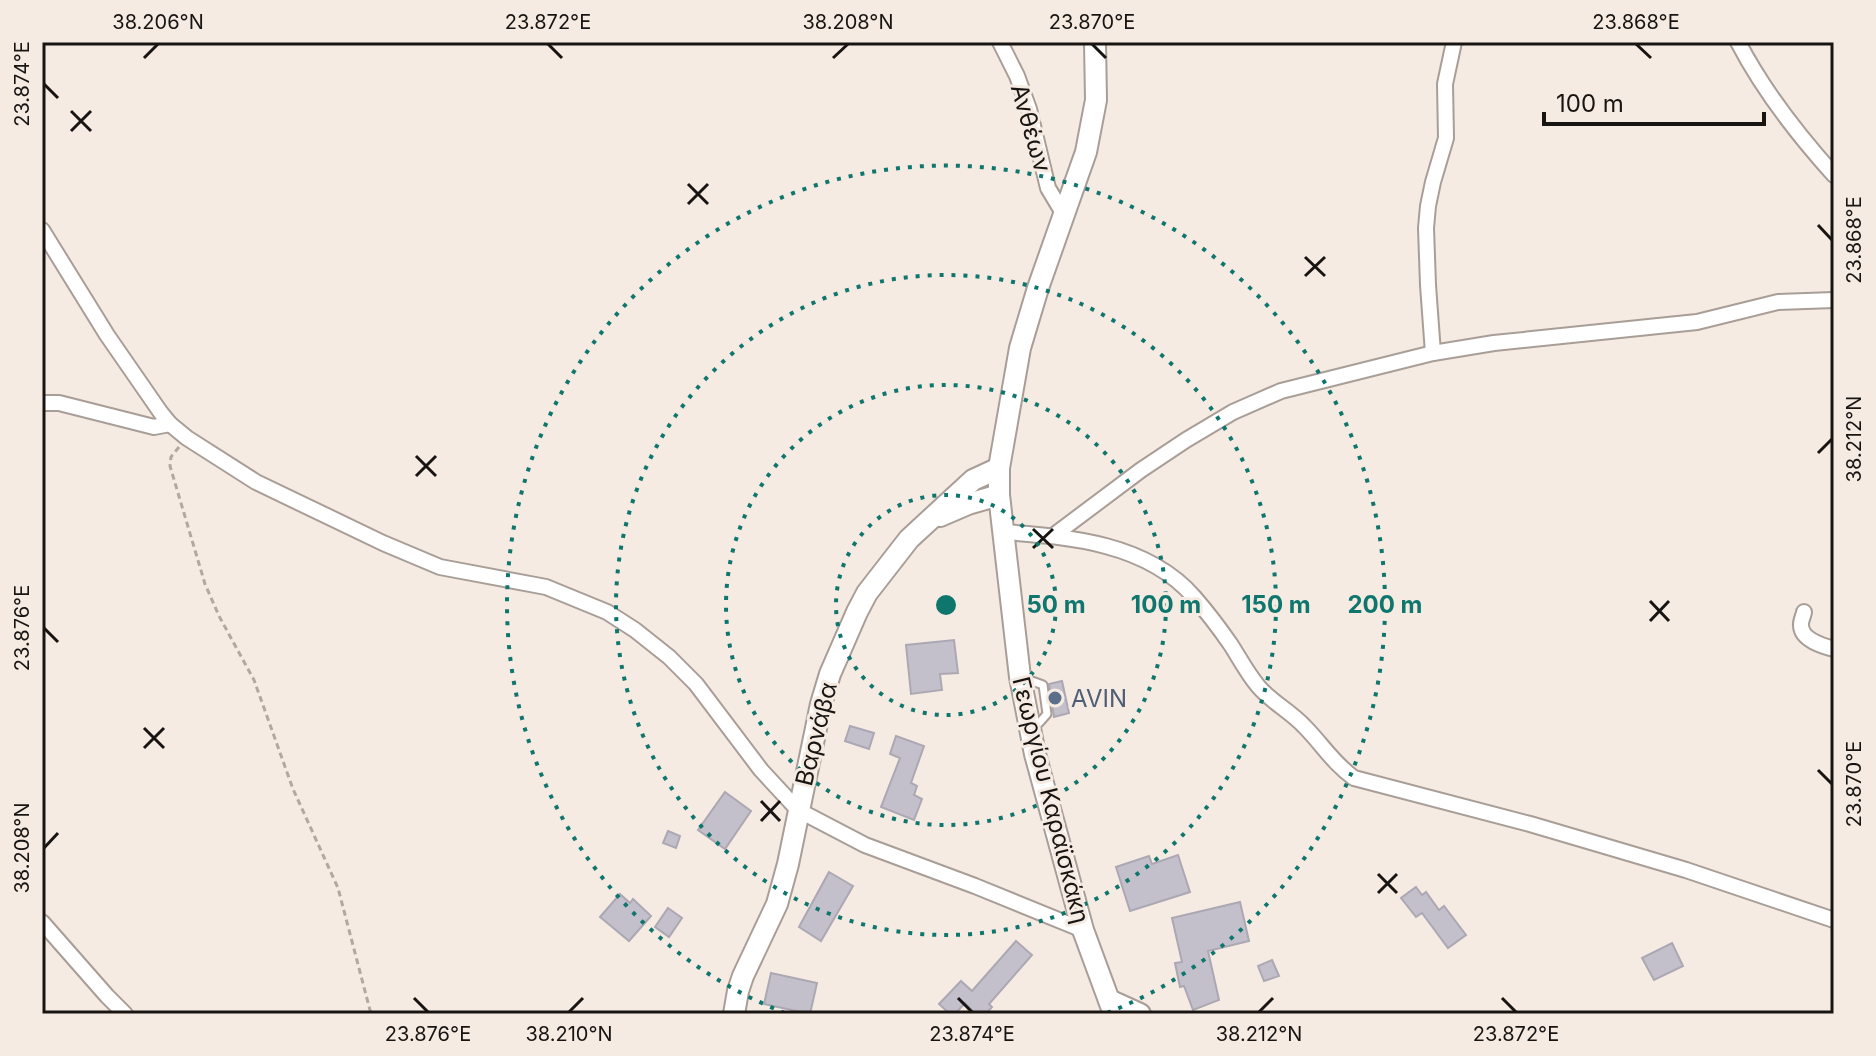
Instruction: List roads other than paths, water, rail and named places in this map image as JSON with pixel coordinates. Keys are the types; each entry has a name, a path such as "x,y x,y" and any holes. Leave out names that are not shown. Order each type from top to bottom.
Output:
{"main road":[{"name":"Γεωργίου Καραϊσκάκη","path":"1095,42 1096,90 1086,152 1020,348 999,468 999,495 1020,677 1035,754 1083,930 1112,1007"},
{"name":"Βαρνάβα","path":"734,1014 743,976 777,904 821,704 830,674 857,612 867,593 898,552 973,480 999,468"},
{"name":"Βαρνάβα","path":"929,522 968,504 999,495"},
{"path":"1112,1007 1140,1014"}],"street":[{"name":"Ανθέων","path":"1000,42 1029,109 1048,188 1063,213"},
{"path":"1433,353 1426,228 1433,182 1446,138 1445,84 1454,42"},
{"path":"1738,42 1770,98 1834,175"},
{"path":"42,230 107,335 170,424 187,438 256,482 440,567 546,587 607,612 669,657 696,684 767,777 798,810 865,845 1083,930"},
{"path":"1053,536 1141,470 1233,412 1281,391 1433,353 1494,343 1697,322 1778,302 1834,300"},
{"path":"42,403 59,403 154,427 170,424"},
{"path":"1004,532 1053,536 1100,545 1134,555 1165,571 1194,597 1260,690 1304,726 1338,766 1354,778 1545,828 1686,870 1834,920"},
{"path":"1804,612 1800,624 1802,631 1812,641 1834,649"},
{"path":"42,922 125,1014"}],"lane":[{"path":"1032,681 1043,685 1047,714 1039,723"}],"place":[{"name":"AVIN","path":"1055,698"}]}
